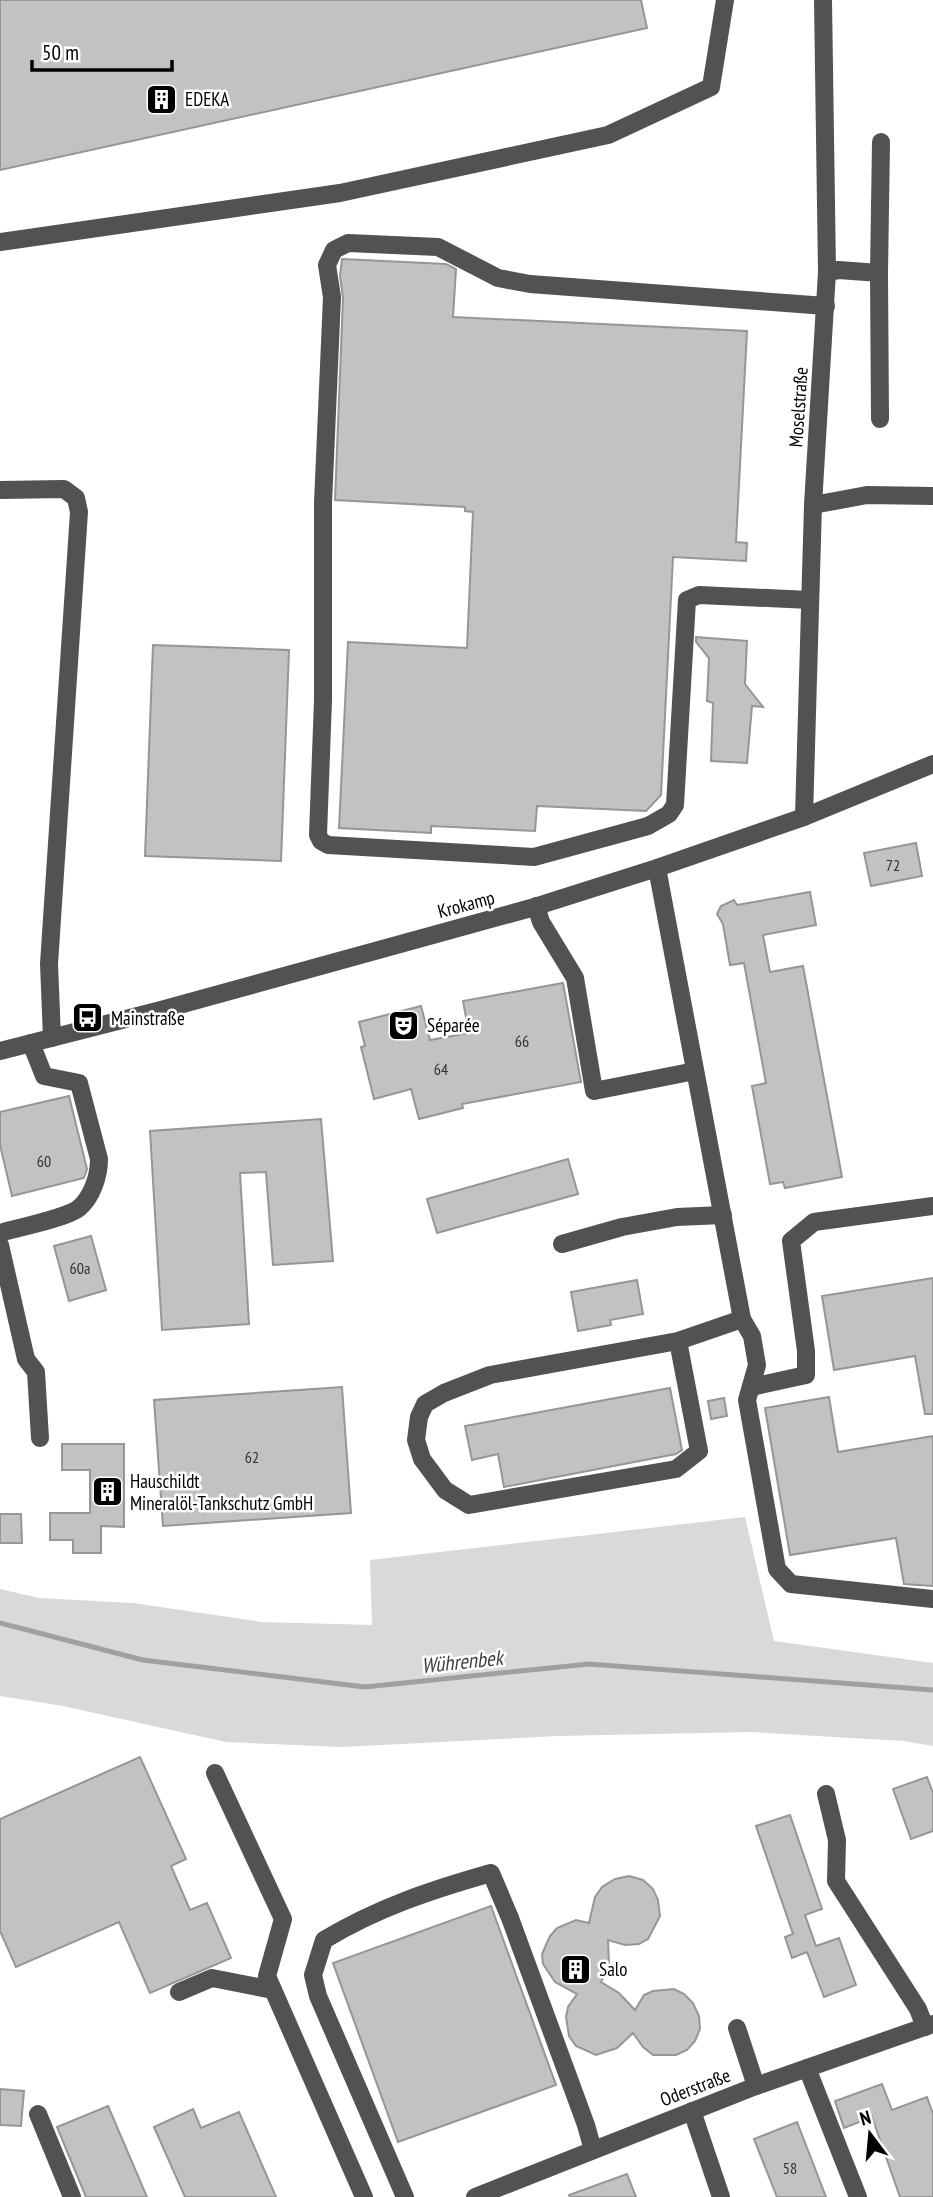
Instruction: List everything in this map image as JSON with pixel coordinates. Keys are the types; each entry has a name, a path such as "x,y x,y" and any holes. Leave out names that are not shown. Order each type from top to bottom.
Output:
{"street":[{"path":"0,242 340,193 608,135 711,87 725,0"},
{"name":"Moselstraße","path":"804,817 813,505 827,272 823,0"},
{"path":"880,419 881,142"},
{"path":"810,600 699,595 687,600 675,805 669,814 648,826 534,857 328,845 321,841 318,835 323,674 323,503 332,297 327,265 334,250 348,243 424,245 447,250 498,278 530,284 826,306"},
{"path":"827,272 839,270 879,273"},
{"path":"0,489 64,489 76,498 79,512 49,964 52,1038"},
{"path":"813,505 867,495 933,496"},
{"name":"Krokamp","path":"0,1051 162,1010 536,906 657,869 804,817 933,764"},
{"path":"657,869 743,1319 752,1336 757,1365 747,1400 777,1569 791,1584 933,1599"},
{"path":"536,906 541,922 575,978 594,1091 695,1071"},
{"path":"0,1233 77,1210 99,1172 99,1159 79,1083 44,1076 31,1043"},
{"path":"751,1387 806,1375 806,1351 790,1241 814,1222 933,1206"},
{"path":"562,1244 622,1227 677,1217 723,1215"},
{"path":"0,1245 7,1308 26,1359 36,1371 40,1438"},
{"path":"678,1341 699,1451 676,1469 469,1505 445,1490 422,1458 416,1440 419,1418 425,1404 444,1393 490,1375 678,1341 743,1319"},
{"path":"215,1773 283,1919 267,1976 364,2197"},
{"path":"826,1794 837,1840 836,1881 929,2025"},
{"path":"405,2197 318,1996 313,1975 324,1940 344,1928 424,1892 491,1873 510,1917 593,2150"},
{"path":"179,1992 212,1978 273,1990"},
{"name":"Oderstraße","path":"475,2197 756,2086 929,2025"},
{"path":"737,2028 756,2086"},
{"path":"807,2068 858,2197"},
{"path":"692,2111 721,2197"},
{"path":"38,2114 72,2197"}],"shaded area":[{"path":"745,1517 774,1641 933,1663 933,1746 904,1741 750,1732 558,1736 342,1747 226,1742 63,1706 0,1696 0,1589 39,1598 133,1603 262,1622 372,1625 370,1560"}],"building":[{"name":"EDEKA","path":"0,0 641,0 647,28 0,170"},
{"path":"342,259 446,264 456,269 453,317 747,331 736,542 747,543 746,561 673,557 661,795 646,811 537,806 535,831 431,826 431,833 339,828 348,642 467,648 473,512 465,511 465,507 335,500 343,298 340,276"},
{"path":"696,637 747,641 745,684 763,707 752,706 747,763 711,761 713,703 707,701 709,658 696,642"},
{"path":"153,645 289,650 281,861 145,856"},
{"path":"916,843 922,876 871,886 864,853"},
{"path":"810,892 816,925 763,935 770,972 803,966 842,1177 785,1188 783,1182 770,1184 752,1086 766,1083 744,963 730,965 723,924 717,914 721,906 734,900 737,905"},
{"path":"563,983 581,1082 462,1104 463,1108 419,1119 411,1089 374,1099 361,1047 365,1046 359,1022 421,1006 430,1040 469,1033 463,1001"},
{"path":"69,1096 87,1169 84,1178 12,1196 0,1145 0,1112"},
{"path":"321,1119 333,1261 273,1265 266,1172 240,1173 249,1324 162,1330 150,1131"},
{"path":"568,1159 578,1194 437,1233 427,1199"},
{"path":"91,1236 106,1290 69,1301 54,1246"},
{"path":"933,1278 933,1414 925,1414 915,1356 834,1370 822,1296"},
{"path":"637,1280 643,1314 610,1320 611,1325 578,1331 571,1292"},
{"path":"342,1387 351,1513 163,1526 154,1400"},
{"path":"670,1388 682,1450 676,1454 504,1487 498,1454 472,1460 465,1426"},
{"path":"829,1397 838,1452 933,1436 933,1586 904,1584 896,1538 790,1555 765,1408"},
{"path":"724,1398 727,1416 711,1419 708,1401"},
{"name":"Hauschildt Mineralöl-Tankschutz GmbH","path":"62,1444 124,1444 124,1527 101,1526 101,1553 73,1553 73,1540 50,1540 50,1513 90,1513 90,1470 62,1470"},
{"path":"0,1514 21,1514 22,1543 0,1543"},
{"path":"140,1757 186,1859 171,1866 190,1910 207,1903 231,1958 150,1993 119,1922 16,1967 0,1931 0,1819"},
{"path":"927,1777 933,1793 933,1831 911,1839 893,1789"},
{"path":"790,1815 822,1909 805,1915 816,1946 839,1938 856,1985 824,1997 807,1952 792,1958 785,1937 793,1934 756,1826"},
{"name":"Salo","path":"629,1876 643,1880 653,1889 660,1916 648,1939 639,1944 625,1945 608,1940 609,1965 601,1982 619,1993 635,2010 644,1995 653,1991 674,1989 684,1994 693,2003 699,2016 700,2029 687,2050 676,2055 653,2055 633,2033 617,2048 596,2055 576,2046 569,2036 566,2017 568,2007 577,1994 555,1982 543,1964 542,1954 557,1928 576,1920 589,1923 595,1897 602,1887 615,1879"},
{"path":"491,1906 556,2085 398,2142 333,1963"},
{"path":"882,2084 892,2110 927,2097 933,2114 933,2197 900,2197 872,2117 844,2128 835,2101"},
{"path":"0,2089 24,2091 21,2126 0,2125"},
{"path":"108,2106 147,2197 86,2197 57,2127"},
{"path":"193,2109 201,2128 239,2112 276,2197 185,2197 154,2127"},
{"path":"797,2122 826,2197 777,2197 754,2139"},
{"path":"627,2174 636,2197 569,2195"}],"waterway":[{"name":"Wührenbek","path":"0,1623 143,1660 365,1687 589,1664 933,1690"}],"place":[{"name":"EDEKA","path":"162,99"},
{"name":"Mainstraße","path":"88,1018"},
{"name":"Séparée","path":"404,1025"},
{"name":"Hauschildt Mineralöl-Tankschutz GmbH","path":"107,1492"},
{"name":"Salo","path":"576,1969"}]}
